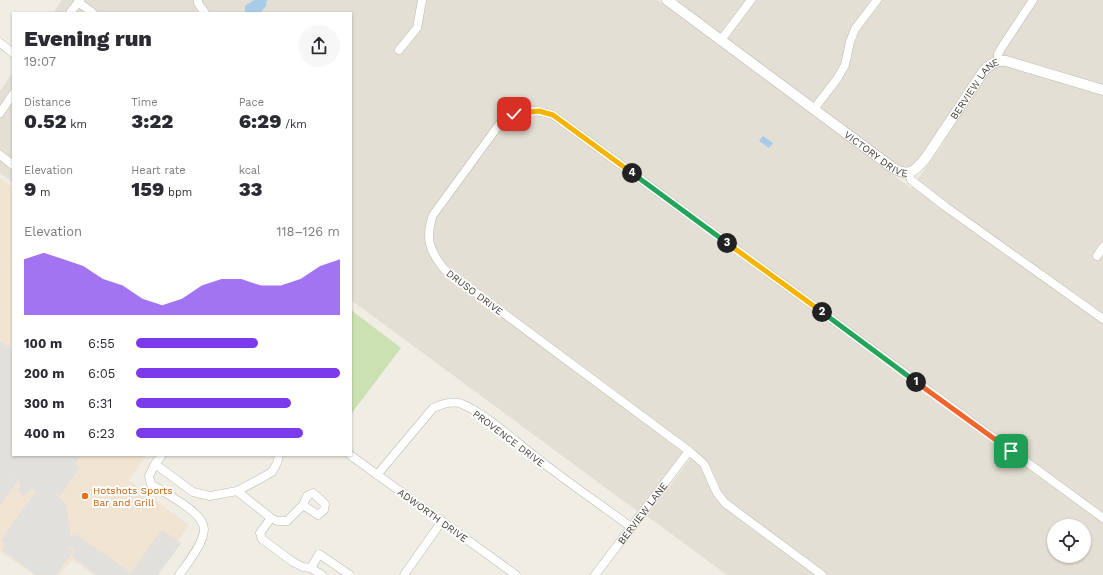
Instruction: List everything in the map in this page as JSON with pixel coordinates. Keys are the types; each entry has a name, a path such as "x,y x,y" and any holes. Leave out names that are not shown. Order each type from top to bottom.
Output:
{"street":[{"path":"198,0 204,12"},
{"path":"399,50 417,28 422,0"},
{"name":"VICTORY DRIVE","path":"667,0 893,168 900,172 909,173 911,180 946,207 1103,319"},
{"path":"721,40 751,0"},
{"path":"814,109 837,79 845,65 850,42 855,29 877,0"},
{"name":"BERVIEW LANE","path":"909,173 918,168 925,159 988,65 998,61 998,54 1002,46 1033,0"},
{"path":"71,12 79,1 92,12"},
{"path":"0,43 12,52"},
{"path":"998,61 1006,61 1103,90"},
{"path":"0,113 12,95"},
{"name":"DRUSO DRIVE","path":"822,575 725,503 717,493 704,464 689,451 444,269 435,258 429,244 429,229 433,215 501,122 514,114 526,111 539,111 553,115 1103,518"},
{"path":"0,155 12,164"},
{"path":"1097,256 1103,247"},
{"name":"PROVENCE DRIVE","path":"377,475 433,408 443,404 462,404 482,415 546,466 631,527"},
{"name":"BERVIEW LANE","path":"594,575 689,451"},
{"path":"161,456 149,476 151,484 193,511 202,522 204,529 200,545 179,575"},
{"path":"155,464 193,492 210,496 238,491 272,472 279,456"},
{"name":"ADWORTH DRIVE","path":"351,456 516,575"},
{"path":"238,491 271,518 277,521 287,521 303,505"},
{"path":"271,518 260,533 262,539 293,562 303,567 311,568 322,575"},
{"path":"404,575 442,521"},
{"path":"311,568 319,554 350,575"}],"shaded area":[{"path":"62,0 658,0 911,188 945,141 938,136 912,168 899,168 677,3 679,0 1103,0 1103,575 727,575 647,516 696,451 689,445 637,511 352,301 352,12 54,12"},
{"path":"12,73 12,182 0,173 0,91"},
{"path":"0,178 12,187 12,456 145,456 129,481 189,525 155,575 95,575 72,560 59,575 34,575 0,551"},
{"path":"0,341 12,349 12,456 80,456 75,464 80,468 60,496 54,493 66,506 71,538 77,535 130,572 128,575 96,575 72,556 75,550 69,546 68,548 73,551 56,575 36,575 2,550 5,544 1,540 35,493 41,496 33,490 30,490 24,496 17,490 20,487 20,482 13,476 18,481 0,505"},
{"path":"162,530 181,543 158,575 129,575"}],"green space":[{"path":"352,311 401,348 352,413"}],"water":[{"path":"254,0 267,0 266,6 261,12 245,12 245,6"},
{"path":"763,136 773,143 769,148 759,141"}],"place":[{"name":"Hotshots Sports Bar and Grill","path":"85,496"}],"route":[{"path":"514,114 526,111 539,111 553,115 1011,451"}]}
